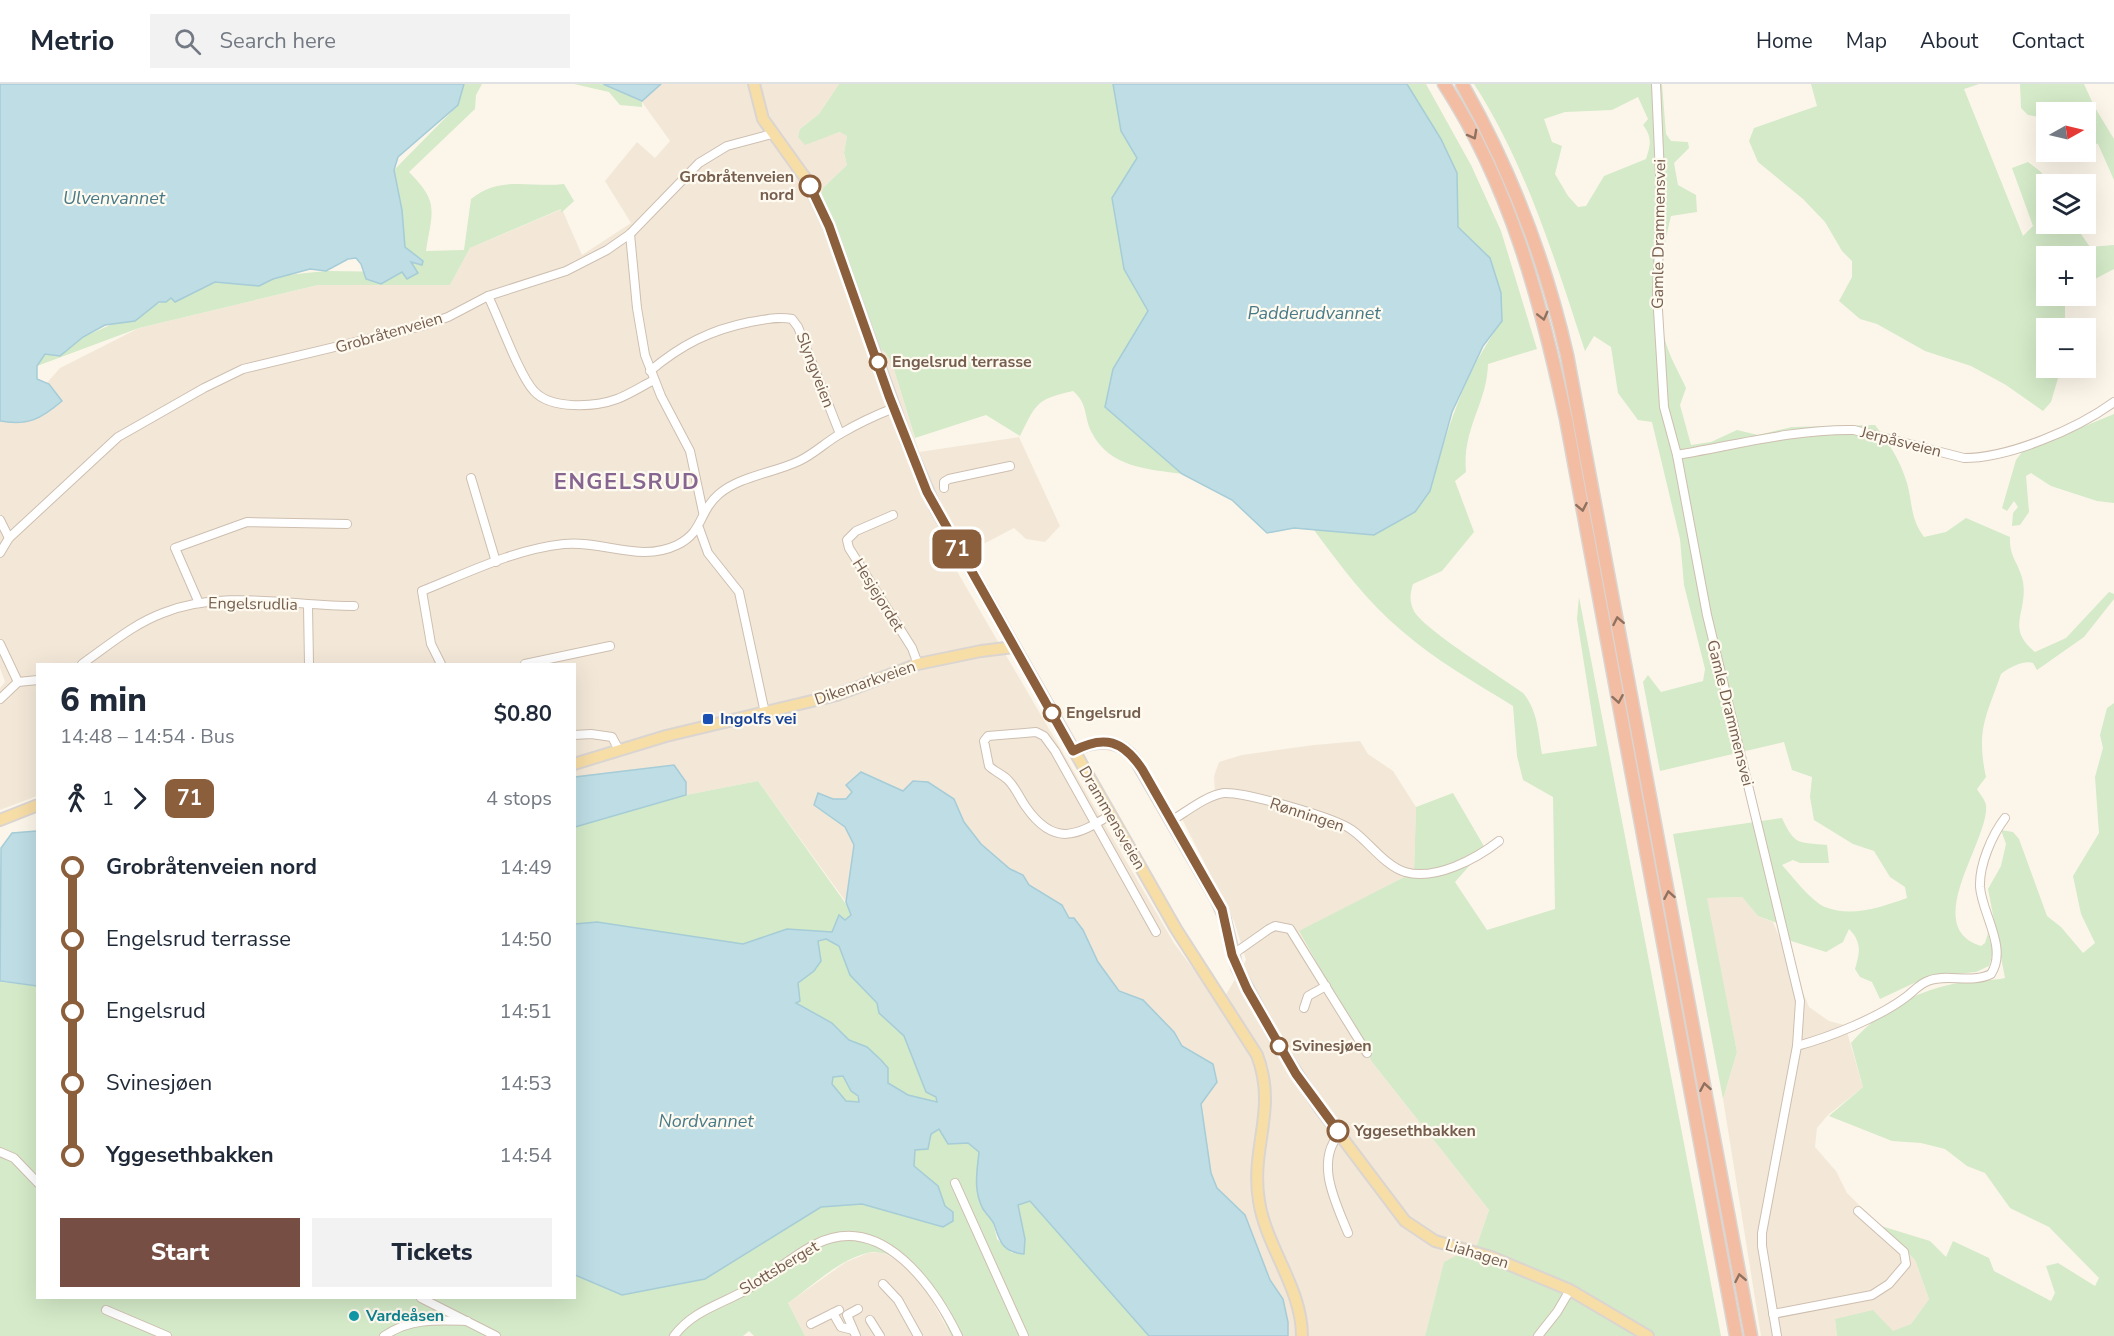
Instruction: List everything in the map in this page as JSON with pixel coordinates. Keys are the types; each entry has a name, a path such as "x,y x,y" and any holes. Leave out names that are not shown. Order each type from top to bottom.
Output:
{"highway":[{"path":"1444,84 1482,150 1509,213 1542,310 1553,358 1736,1336"},
{"path":"1462,84 1494,144 1523,208 1541,254 1565,345 1751,1336"}],"main road":[{"name":"Drammensveien","path":"754,84 758,106 772,134 806,179 821,206 927,492 1176,929 1249,1041 1260,1065 1267,1102 1257,1167 1259,1200 1268,1235 1299,1311 1302,1336"},
{"name":"Dikemarkveien","path":"576,763 619,750 837,694 918,664 981,651 1011,642"},
{"name":"Liahagen","path":"1073,751 1101,742 1123,747 1142,769 1222,909 1232,955 1247,989 1279,1046 1308,1091 1396,1210 1418,1232 1435,1241 1516,1266 1570,1290 1648,1336"},
{"path":"0,820 36,806"}],"street":[{"name":"Gamle Drammensvei","path":"1656,84 1662,198 1657,294 1662,400 1677,455 1707,615 1797,984 1801,1015 1762,1226 1761,1246 1777,1336"},
{"name":"Grobråtenveien","path":"0,553 9,538 118,437 222,379 259,365 422,326 448,317 488,296 566,272 630,234 699,163 727,146 772,134"},
{"path":"630,234 640,338 650,371 690,451 703,512 699,528 708,553 739,592 765,713"},
{"path":"488,296 528,382 546,399 562,404 612,401 654,380"},
{"name":"Slyngveien","path":"650,371 679,348 706,334 775,317 792,319 798,327 840,434"},
{"name":"Jerpåsveien","path":"1677,455 1788,435 1854,430 1964,458 1982,458 2049,436 2096,415 2114,402"},
{"path":"703,512 719,494 735,485 798,462 840,434 894,408"},
{"path":"944,488 944,482 949,478 1010,466"},
{"path":"471,478 496,562"},
{"name":"Hesjejordet","path":"893,515 856,531 847,540 849,548 912,648 918,664"},
{"path":"0,520 9,538"},
{"name":"Engelsrudlia","path":"199,603 175,548 247,522 347,525"},
{"path":"441,663 432,644 422,591 496,562 564,544 585,543 645,552 668,549 678,545 699,528"},
{"name":"Engelsrudlia","path":"84,663 149,620 199,603 256,601 308,606 354,606"},
{"name":"Engelsrudlia","path":"308,606 309,663"},
{"path":"0,644 18,682"},
{"path":"530,663 610,646"},
{"path":"0,699 18,682 36,680"},
{"path":"1110,815 1096,825 1083,832 1064,834 1040,823 1027,810 1008,780 989,766 984,741 988,736 1036,732 1044,736 1096,825 1156,932"},
{"path":"576,735 612,737 619,750"},
{"name":"Rønningen","path":"1171,821 1223,793 1244,796 1312,813 1348,827 1396,868 1408,873 1458,866 1498,841"},
{"path":"1797,1046 1876,1014 1906,997 1926,981 1975,978 1991,974 1995,964 1995,946 1980,887 1982,870 1997,829 2005,818"},
{"path":"1232,955 1275,926 1293,932 1367,1053"},
{"path":"1304,1008 1308,996 1326,986"},
{"path":"1340,1133 1331,1149 1329,1179 1348,1233"},
{"path":"0,1152 14,1158 36,1181"},
{"path":"955,1183 1024,1336"},
{"path":"1773,1314 1872,1295 1889,1284 1906,1264 1907,1258 1904,1252 1858,1211"},
{"name":"Slottsberget","path":"674,1336 698,1313 746,1290 816,1244 846,1237 881,1245 898,1254 914,1268 942,1303 958,1336"},
{"path":"883,1284 898,1300 918,1336"},
{"path":"1538,1336 1557,1312 1570,1290"},
{"path":"423,1299 496,1336"},
{"path":"854,1333 847,1315 858,1309"},
{"path":"105,1310 167,1336"},
{"path":"812,1324 836,1312 841,1327 854,1333"},
{"path":"870,1320 879,1336"},
{"path":"384,1336 399,1326 415,1321 467,1321"}],"shaded area":[{"path":"661,84 839,84 819,114 800,129 829,136 841,132 847,136 844,153 847,165 823,188 885,352 892,363 919,452 1019,437 1060,526 1045,542 1026,539 1014,528 951,561 1174,943 1220,1005 1246,960 1234,921 1179,813 1215,794 1214,776 1219,762 1242,755 1360,741 1368,754 1393,771 1416,807 1414,872 1299,932 1372,1062 1489,1210 1477,1245 1444,1263 1425,1336 1288,1336 1288,1322 1283,1299 1270,1280 1245,1215 1217,1188 1211,1173 1201,1104 1217,1082 1213,1064 1182,1046 1174,1032 1143,1000 1119,991 1098,962 1083,930 1074,918 1069,918 1029,885 1023,875 1010,869 981,844 964,822 954,799 903,791 874,777 846,799 833,799 814,806 845,827 854,845 846,902 758,781 686,795 686,781 674,765 576,777 576,663 36,663 36,796 0,810 0,688 5,682 0,668 0,422 13,421 60,368 139,328 318,285 450,285 470,248 562,209 582,255 631,223 605,181 637,142 655,158 670,141 642,102"},
{"path":"1742,897 1758,916 1773,922 1809,1007 1829,1021 1845,1025 1863,1087 1828,1115 1817,1128 1815,1147 1836,1171 1847,1193 1915,1260 1929,1299 1911,1324 1893,1332 1835,1319 1837,1336 1761,1336 1723,1099 1737,1052 1706,898"},
{"path":"881,1252 896,1259 911,1271 928,1293 951,1336 805,1336 788,1303 846,1262 868,1253"}],"green space":[{"path":"464,84 482,84 476,95 475,109 409,172 430,200 431,217 426,251 464,250 471,199 493,187 516,184 564,184 574,201 561,213 561,209 470,248 450,285 318,285 139,328 37,366 45,354 171,298 215,282 326,271 402,272 402,221 394,170 458,105"},
{"path":"574,84 602,84 642,102 642,107 620,105 609,92"},
{"path":"839,84 1113,84 1121,131 1137,158 1124,269 1148,311 1113,369 1105,407 1182,474 1131,465 1109,453 1092,433 1084,406 1073,391 1051,397 1039,404 1020,436 986,415 915,438 892,363 885,352 874,345 818,208 823,188 847,165 844,153 847,136 840,132 805,145 798,137 800,129 819,114"},
{"path":"1407,84 1426,84 1471,165 1501,231 1537,349 1488,364 1484,392 1468,442 1466,472 1455,481 1474,532 1442,571 1413,584 1411,604 1420,619 1432,629 1523,693 1535,714 1542,754 1597,746 1577,619 1579,597 1721,1336 1425,1336 1444,1262 1477,1245 1489,1210 1372,1062 1299,931 1414,872 1416,807 1453,793 1485,848 1455,882 1487,930 1555,909 1553,797 1523,780 1517,756 1513,706 1442,661 1390,620 1355,583 1314,530 1330,531 1430,491 1458,402 1477,361 1502,321 1490,258 1458,227 1457,173 1441,139"},
{"path":"1474,84 1662,84 1666,134 1671,141 1688,142 1689,148 1674,163 1678,185 1696,195 1697,212 1671,216 1662,260 1660,291 1661,322 1666,343 1686,388 1680,405 1691,445 1711,442 1737,430 1758,435 1792,427 1875,425 1901,467 1914,517 1924,537 1946,532 1966,518 2010,537 2011,550 2023,582 2024,593 2019,627 2026,643 2035,652 2066,638 2109,592 2114,594 2114,599 2084,637 2037,670 2033,663 2029,662 2012,667 2001,674 1987,713 1982,735 1986,777 1977,789 1986,805 1984,820 1956,902 1956,921 1964,936 1981,946 1985,943 1988,933 1993,952 1989,966 1976,972 1927,977 1880,999 1872,982 1860,977 1855,969 1859,948 1856,938 1849,929 1843,942 1826,952 1791,941 1777,923 1758,916 1742,897 1707,898 1737,1052 1723,1099 1673,834 1782,818 1790,834 1798,841 1827,845 1829,863 1800,863 1793,860 1782,865 1808,894 1825,907 1846,912 1877,908 1907,898 1905,887 1890,877 1874,851 1853,844 1814,820 1810,797 1812,777 1792,770 1784,742 1660,771 1643,682 1648,675 1661,692 1703,681 1705,669 1684,585 1680,539 1652,422 1638,420 1618,393 1611,347 1594,336 1585,351 1538,213 1492,115","holes":["1638,97 1648,119 1643,125 1650,141 1646,159 1604,176 1586,206 1578,207 1568,196 1555,174 1562,146 1552,142 1544,119 1565,112 1612,110"]},
{"path":"1811,84 1979,84 1964,89 2023,236 2033,226 2012,168 2028,162 2042,174 2036,174 2036,234 2081,234 2089,246 2036,246 2036,306 2065,306 2065,318 2036,318 2036,378 2058,378 2051,402 2043,411 2006,385 1971,366 1925,351 1877,324 1860,319 1839,301 1852,277 1852,261 1842,251 1825,222 1803,199 1758,162 1749,141 1754,128 1817,106"},
{"path":"2020,84 2084,84 2092,102 2036,102 2036,116 2028,115 2021,108"},
{"path":"2096,109 2114,139 2114,180 2096,144"},
{"path":"2114,245 2114,269 2096,278 2096,246"},
{"path":"2114,414 2114,503 2097,501 2051,486 2031,473 2026,476 2029,512 2020,525 2012,526 2013,513 2018,507 2014,501 2007,511 2002,508 2016,460 2022,452"},
{"path":"2114,703 2114,1336 1837,1336 1835,1319 1873,1310 1893,1331 1911,1324 1929,1299 1915,1260 1881,1226 1930,1241 1946,1257 1953,1241 1989,1258 1994,1271 2051,1301 2055,1293 2046,1266 2058,1263 2095,1286 2099,1278 2049,1227 2010,1208 1985,1173 1967,1166 1945,1149 1921,1143 1892,1141 1829,1116 1863,1087 1851,1043 1874,1021 1887,1011 1932,990 1964,982 2005,978 1988,889 2001,866 2006,844 2001,830 2013,832 2019,839 2047,916 2061,927 2083,953 2095,943 2081,914 2073,876 2099,833 2095,777 2103,748 2100,735 2107,708"},
{"path":"758,781 852,915 845,920 839,916 832,932 787,929 743,944 576,924 576,827 686,795"},
{"path":"826,939 839,945 850,975 877,1003 879,1013 904,1036 926,1092 936,1097 938,1102 908,1095 888,1083 888,1068 867,1047 849,1040 832,1023 796,1002 798,983 814,971 821,961 818,941"},
{"path":"0,982 36,986 36,1299 576,1299 576,1275 623,1295 705,1279 821,1207 862,1204 943,1227 944,1206 940,1192 914,1166 915,1150 930,1143 931,1134 939,1129 948,1144 968,1143 979,1152 976,1183 984,1212 993,1222 997,1239 1012,1253 1025,1239 1018,1204 1030,1201 1149,1336 951,1336 929,1295 907,1267 881,1253 867,1253 846,1261 788,1303 805,1336 754,1336 749,1331 743,1336 0,1336"},
{"path":"843,1076 860,1102 846,1101 832,1084 833,1077"}],"water":[{"name":"Ulvenvannet","path":"0,84 464,84 458,105 398,157 394,170 402,210 405,247 423,261 422,265 411,262 418,273 407,279 402,272 381,284 366,279 361,264 356,258 348,259 326,271 310,269 273,279 259,286 215,282 175,302 171,298 166,302 159,302 135,321 105,325 83,337 60,356 45,354 37,366 37,379 49,384 62,401 41,417 19,423 0,421"},
{"path":"603,84 661,84 642,101"},
{"name":"Padderudvannet","path":"1113,84 1407,84 1441,139 1457,173 1458,227 1490,258 1501,293 1502,321 1483,346 1452,412 1430,491 1415,512 1374,535 1294,528 1267,533 1232,500 1182,474 1105,407 1113,369 1148,311 1124,269 1112,198 1137,158 1121,131"},
{"path":"674,765 686,782 686,795 576,827 576,777"},
{"name":"Nordvannet","path":"861,772 903,791 913,781 928,782 954,799 964,822 981,844 1010,869 1023,875 1029,885 1062,905 1069,918 1074,918 1083,930 1098,962 1119,991 1143,1000 1174,1032 1182,1046 1213,1064 1217,1082 1201,1104 1211,1173 1217,1188 1245,1215 1270,1280 1283,1299 1288,1322 1288,1336 1149,1336 1030,1201 1018,1205 1025,1239 1024,1254 1006,1248 1000,1241 993,1222 983,1209 978,1195 979,1152 968,1143 948,1144 939,1129 931,1134 928,1149 915,1150 914,1166 938,1186 945,1206 953,1212 953,1221 943,1227 862,1204 821,1207 705,1279 622,1295 576,1275 576,924 597,922 743,944 787,929 832,932 839,915 845,920 851,915 846,902 854,845 845,827 814,805 818,793 833,799 846,799 852,792 846,785","holes":["826,939 839,946 850,975 877,1003 879,1013 904,1036 926,1092 936,1097 937,1102 908,1095 888,1083 888,1068 867,1047 849,1040 832,1023 796,1003 800,1001 798,983 814,971 821,961 818,941","843,1076 851,1091 858,1096 859,1102 846,1101 832,1084 833,1077"]},
{"path":"36,831 36,986 0,981 1,848 12,833"}],"bus line":[{"name":"71","path":"810,186 829,226 916,467 950,536 1073,751 1093,743 1114,743 1128,750 1142,769 1222,909 1232,955 1247,989 1296,1074 1338,1131"}],"place":[{"name":"Grobråtenveien nord","path":"810,186"},
{"name":"Engelsrud terrasse","path":"878,362"},
{"name":"Engelsrud","path":"1052,713"},
{"name":"Ingolfs vei","path":"708,719"},
{"name":"Svinesjøen","path":"1279,1046"},
{"name":"Yggesethbakken","path":"1338,1131"},
{"name":"Vardeåsen","path":"354,1316"}],"district":[{"name":"ENGELSRUD","path":"627,482"}]}
